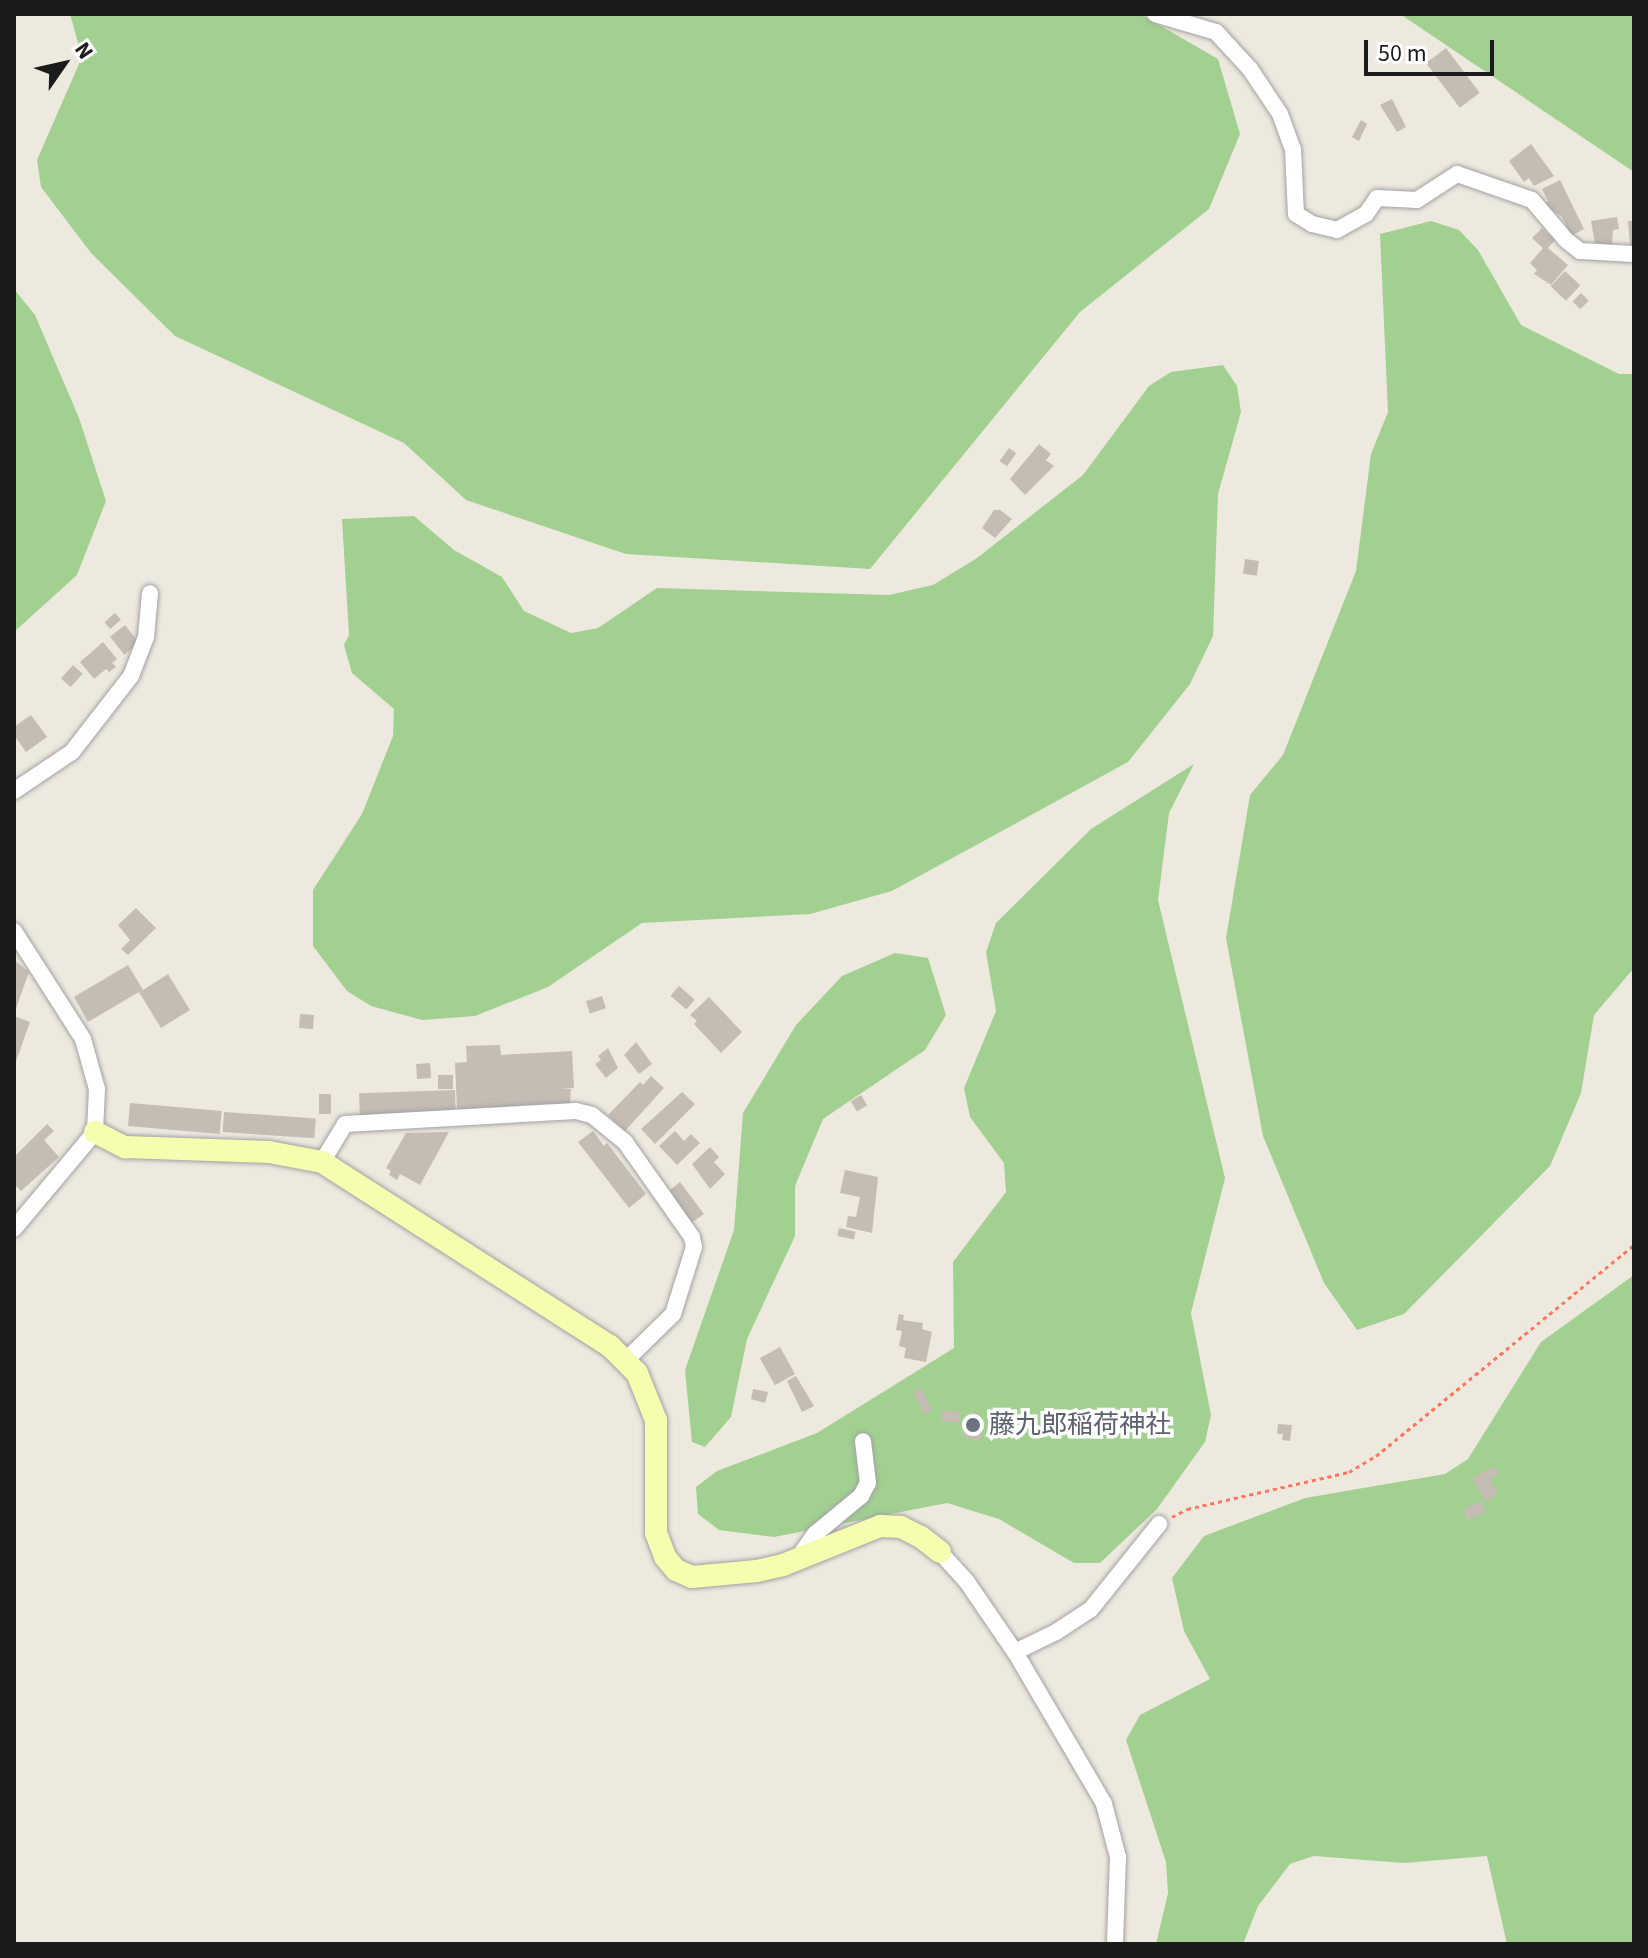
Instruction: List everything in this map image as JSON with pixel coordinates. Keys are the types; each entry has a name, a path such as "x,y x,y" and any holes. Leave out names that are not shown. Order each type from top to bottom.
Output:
{"street":[{"path":"1155,14 1216,32 1250,69 1280,114 1293,149 1296,214 1312,224 1337,230 1366,214 1377,198 1417,200 1457,174 1532,200 1566,240 1580,251 1634,254"},
{"path":"14,791 72,752 96,726 131,676 146,637 150,593"},
{"path":"14,931 83,1039 97,1089 95,1132 14,1229"},
{"path":"322,1162 345,1124 576,1111 592,1115 625,1142 692,1237 694,1247 673,1314 626,1360"},
{"path":"95,1132 125,1147 269,1152 322,1162 610,1346 626,1360 643,1385 656,1420 656,1533 665,1557 676,1570 692,1577 729,1575 783,1565 880,1526 901,1527 940,1552 967,1582 1015,1652 1104,1804 1112,1827 1119,1879 1115,1944"},
{"path":"798,1558 815,1534 861,1496 868,1483 863,1441"},
{"path":"1015,1652 1056,1632 1091,1609 1159,1524"}],"path":[{"path":"1159,1524 1187,1509 1349,1472 1376,1456 1634,1245"}],"green space":[{"path":"70,14 1140,14 1218,59 1240,134 1209,209 1080,312 870,569 626,554 466,500 404,443 175,336 91,253 41,187 37,160 82,57"},
{"path":"1400,14 1634,14 1634,172"},
{"path":"1431,221 1459,230 1478,250 1521,325 1619,374 1634,374 1634,968 1594,1015 1581,1093 1550,1166 1404,1314 1357,1330 1324,1283 1263,1136 1226,938 1250,795 1283,755 1356,571 1371,454 1388,412 1380,234"},
{"path":"14,289 35,315 79,418 106,501 77,575 14,632"},
{"path":"1223,365 1237,386 1241,412 1218,494 1213,636 1190,684 1128,762 892,891 810,914 642,923 548,987 475,1016 422,1020 371,1006 347,991 313,946 313,890 362,814 393,736 394,709 352,673 344,645 349,635 342,519 414,516 454,550 502,577 524,611 571,633 598,628 657,588 889,595 933,585 977,558 1083,475 1149,386 1171,372"},
{"path":"1194,764 1169,813 1158,900 1225,1178 1191,1313 1211,1415 1205,1442 1157,1509 1100,1563 1074,1563 999,1519 947,1503 774,1537 719,1530 698,1514 696,1487 717,1471 817,1433 954,1348 953,1262 1006,1192 1004,1163 970,1117 964,1088 996,1011 986,952 996,923 1091,829"},
{"path":"895,953 928,958 946,1015 925,1050 823,1119 795,1186 795,1236 747,1339 731,1417 705,1447 692,1442 685,1370 734,1230 743,1113 796,1025 842,976"},
{"path":"1634,1275 1634,1944 1507,1944 1487,1856 1404,1863 1314,1856 1290,1864 1258,1906 1243,1944 1156,1944 1168,1893 1166,1862 1126,1740 1140,1715 1210,1679 1184,1631 1172,1578 1204,1536 1305,1498 1445,1474 1468,1459 1541,1342"}],"building":[{"path":"1446,48 1480,93 1460,108 1426,63"},
{"path":"1392,99 1406,127 1397,132 1380,105"},
{"path":"1361,120 1367,124 1359,141 1352,137"},
{"path":"1531,144 1554,176 1534,186 1529,178 1524,182 1509,161"},
{"path":"1560,180 1584,229 1571,236 1562,217 1544,204 1548,201 1542,189"},
{"path":"1617,217 1619,229 1613,230 1612,245 1595,244 1591,221"},
{"path":"1628,221 1634,221 1634,245 1630,246"},
{"path":"1542,228 1555,240 1548,248 1568,265 1551,285 1534,274 1537,270 1530,263 1543,248 1532,238"},
{"path":"1565,271 1580,285 1566,301 1551,286"},
{"path":"1581,293 1589,301 1580,309 1573,301"},
{"path":"1039,444 1051,454 1046,460 1054,466 1025,495 1010,479"},
{"path":"1009,448 1016,453 1007,466 1000,461"},
{"path":"994,510 1000,510 1012,519 995,538 982,528"},
{"path":"1245,559 1259,561 1257,576 1243,574"},
{"path":"115,613 121,620 110,629 104,622"},
{"path":"125,625 139,643 124,655 110,637"},
{"path":"103,642 117,659 112,663 116,667 109,672 106,669 94,679 80,662"},
{"path":"73,665 83,674 71,687 61,678"},
{"path":"31,715 47,737 26,752 14,735 14,727"},
{"path":"136,908 156,928 128,955 121,949 130,940 118,925"},
{"path":"14,960 29,972 14,1014"},
{"path":"128,965 143,990 168,974 190,1010 161,1028 139,992 88,1022 74,997"},
{"path":"679,986 695,1000 686,1010 670,996"},
{"path":"602,996 606,1008 590,1014 586,1001"},
{"path":"709,997 742,1032 721,1053 694,1024 697,1021 690,1015"},
{"path":"300,1014 314,1015 313,1029 299,1028"},
{"path":"14,1016 30,1022 14,1067"},
{"path":"636,1042 652,1064 639,1074 624,1055"},
{"path":"500,1045 501,1055 572,1051 574,1088 561,1089 571,1089 570,1103 457,1109 455,1063 467,1062 466,1046"},
{"path":"608,1048 618,1068 606,1078 595,1064 601,1060 598,1056"},
{"path":"430,1063 431,1078 417,1079 416,1064"},
{"path":"438,1075 453,1075 453,1089 438,1089"},
{"path":"651,1076 664,1088 625,1131 608,1115 640,1082 643,1085"},
{"path":"455,1090 456,1115 360,1118 359,1093"},
{"path":"682,1092 695,1104 655,1144 641,1129"},
{"path":"319,1094 331,1094 331,1114 319,1114"},
{"path":"861,1095 867,1105 857,1111 851,1101"},
{"path":"130,1103 222,1111 220,1134 128,1126"},
{"path":"224,1112 316,1118 314,1138 223,1132"},
{"path":"47,1124 54,1131 44,1140 59,1157 21,1191 14,1184 14,1157"},
{"path":"593,1131 604,1146 607,1143 646,1194 629,1208 578,1142"},
{"path":"675,1131 684,1141 691,1134 700,1143 677,1165 659,1146"},
{"path":"449,1132 420,1185 400,1174 397,1180 389,1175 391,1171 386,1168 406,1133"},
{"path":"710,1147 719,1157 714,1162 725,1174 710,1189 692,1164"},
{"path":"845,1170 878,1177 872,1233 846,1227 848,1216 856,1217 860,1197 840,1193"},
{"path":"680,1182 704,1214 690,1224 670,1190"},
{"path":"839,1228 856,1232 854,1240 837,1236"},
{"path":"899,1314 904,1315 903,1320 923,1323 922,1329 932,1332 926,1362 904,1358 906,1348 899,1346 902,1331 896,1330"},
{"path":"780,1347 795,1374 775,1385 760,1358"},
{"path":"796,1376 814,1406 802,1412 787,1381"},
{"path":"921,1388 932,1410 924,1414 913,1392"},
{"path":"753,1389 768,1392 765,1403 751,1399"},
{"path":"942,1410 961,1412 960,1423 941,1421"},
{"path":"971,1412 980,1414 979,1423 984,1424 981,1439 976,1441 962,1435"},
{"path":"1278,1424 1292,1425 1290,1441 1282,1440 1283,1434 1277,1434"},
{"path":"1494,1466 1499,1475 1490,1479 1498,1494 1485,1502 1472,1478"},
{"path":"1481,1501 1486,1512 1468,1520 1463,1509"}],"place":[{"name":"藤九郎稲荷神社","path":"973,1425"}]}
